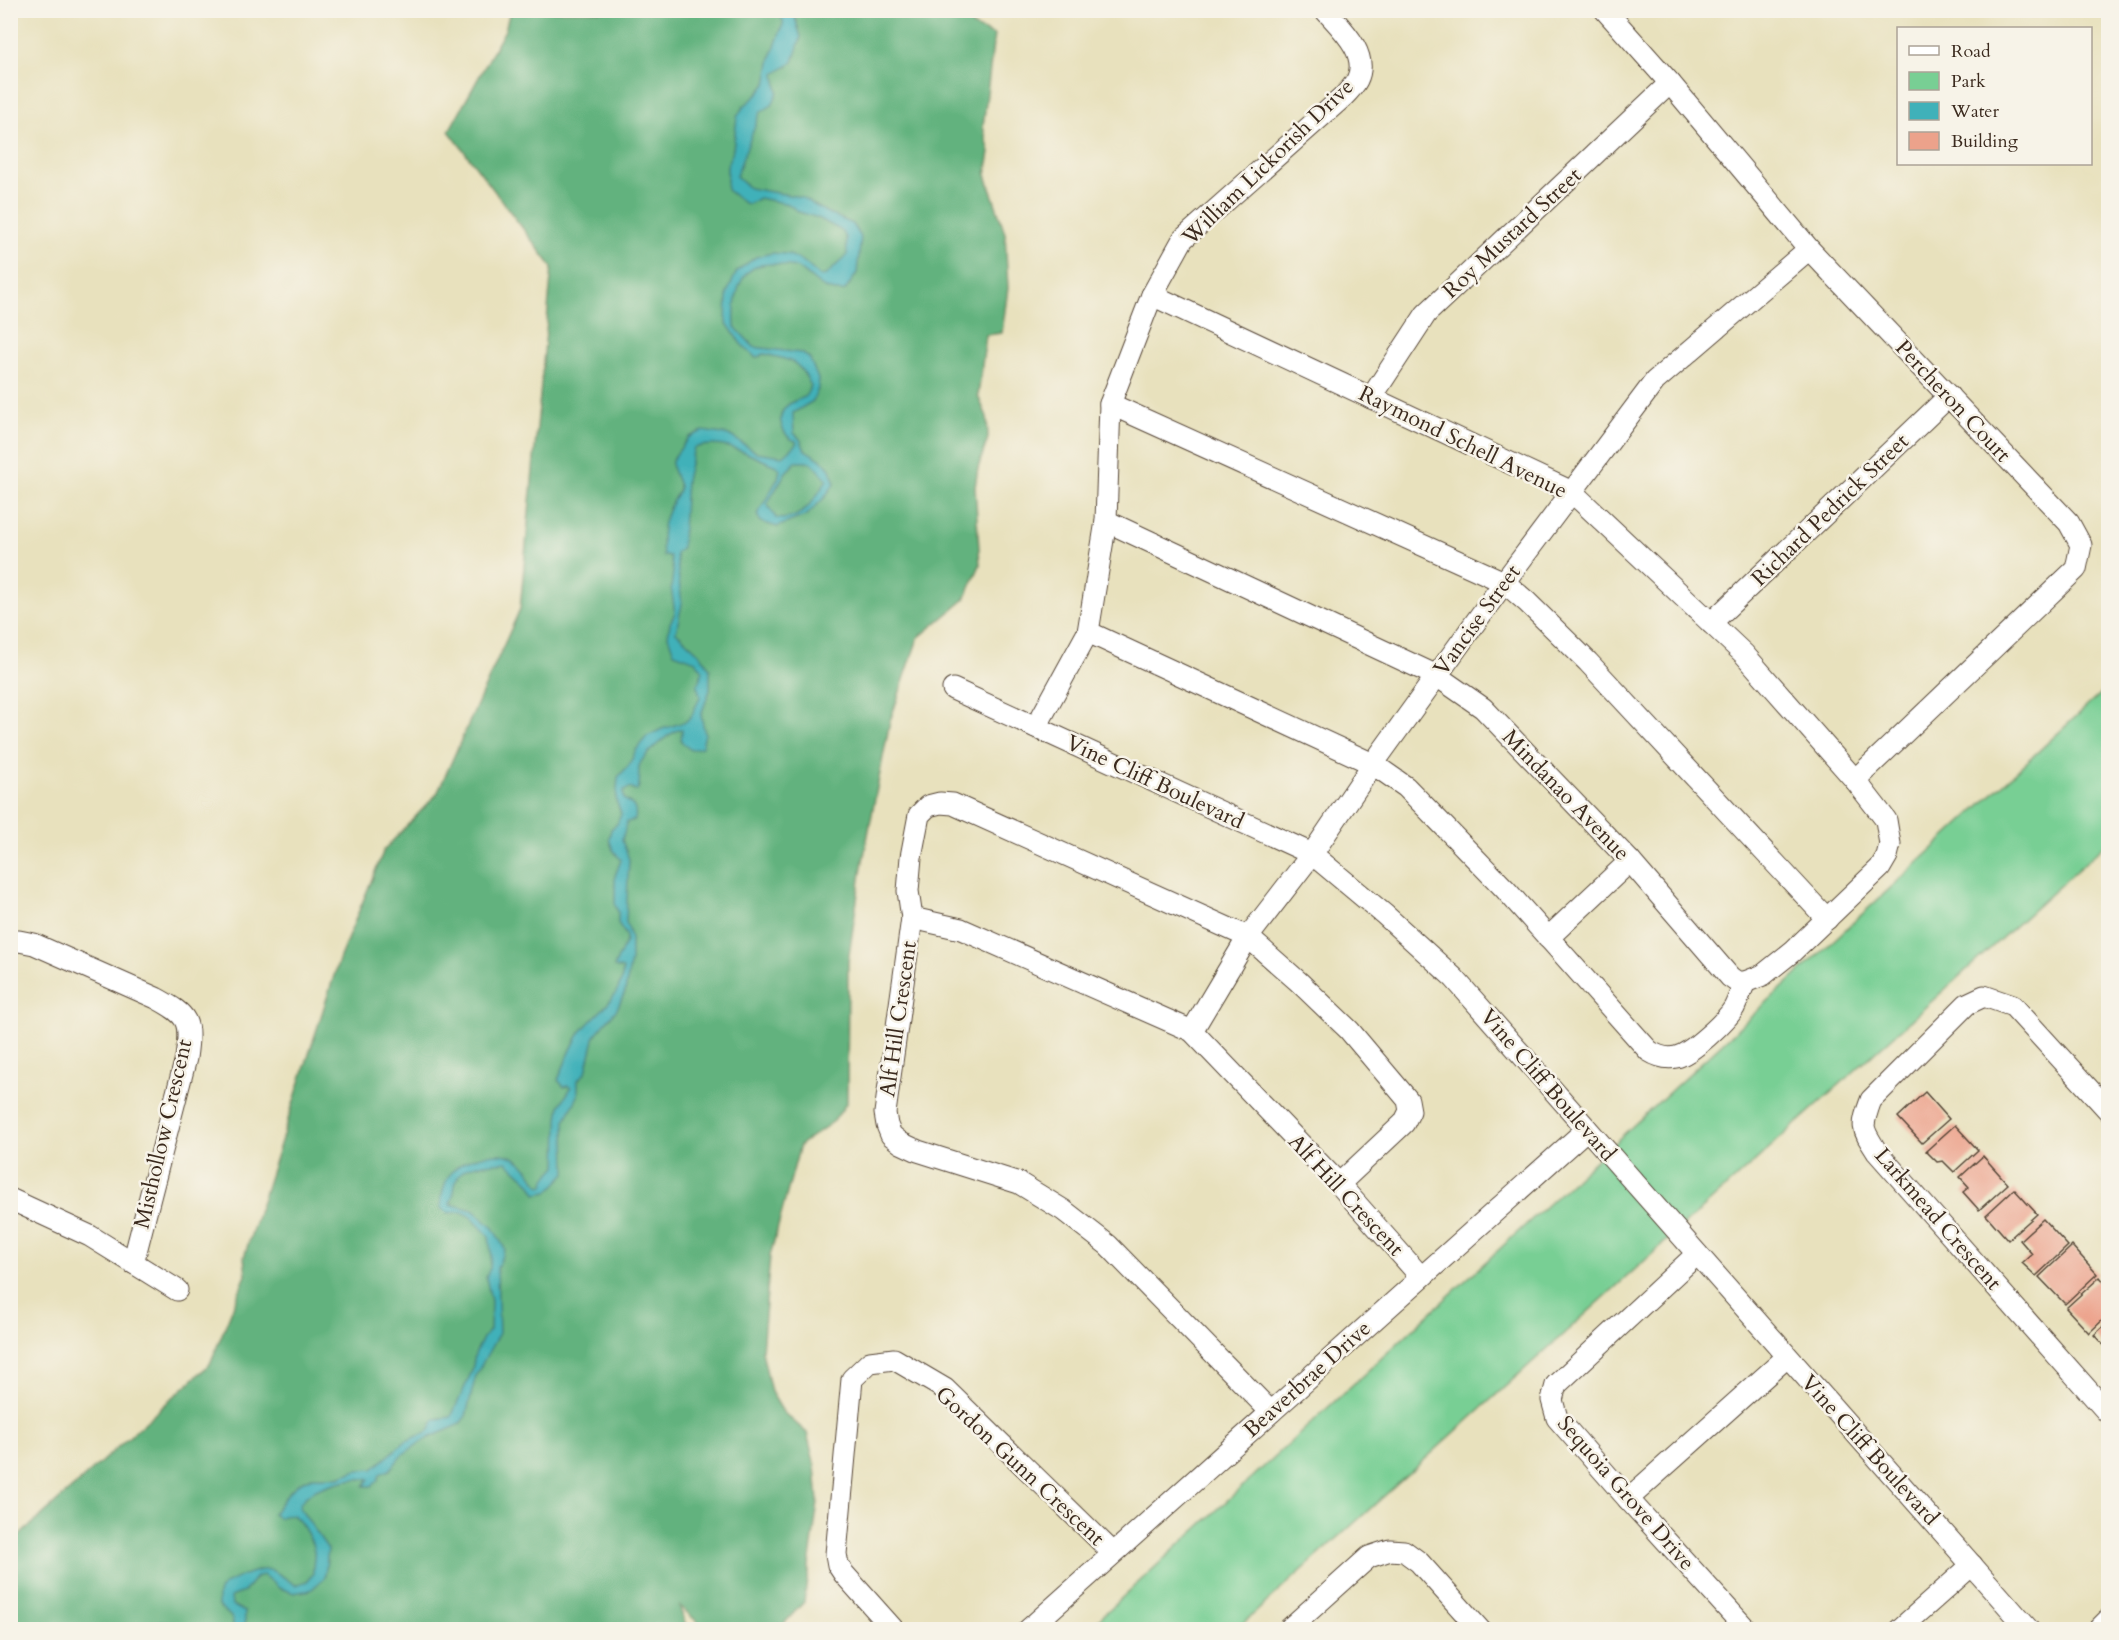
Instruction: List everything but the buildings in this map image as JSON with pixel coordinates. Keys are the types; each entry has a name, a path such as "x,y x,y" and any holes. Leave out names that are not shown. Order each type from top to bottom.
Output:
{"street":[{"name":"William Lickorish Drive","path":"1036,727 1088,632 1106,521 1110,404 1152,296 1183,239 1342,98 1358,79 1360,62 1353,42 1325,10"},
{"name":"Percheron Court","path":"1605,10 1671,83 1809,249 2069,523 2081,545 2076,569 1855,780"},
{"name":"Roy Mustard Street","path":"1371,398 1426,314 1671,83"},
{"name":"Vancise Street","path":"1192,1031 1248,937 1312,854 1372,764 1504,582 1655,381 1809,249"},
{"name":"Raymond Schell Avenue","path":"1152,296 1572,492 1744,654 1855,780"},
{"name":"Richard Pedrick Street","path":"1711,623 1949,396"},
{"path":"1110,404 1504,582 1588,662 1827,919"},
{"name":"Mindanao Avenue","path":"1106,521 1437,676 1483,708 1630,861 1730,977 1737,982 1745,982"},
{"path":"1088,632 1372,764 1406,787 1504,889 1649,1051 1665,1058 1685,1054 1720,1025 1733,1010 1745,982 1763,975 1786,957 1880,868 1887,856 1890,844 1886,820 1855,780"},
{"name":"Vine Cliff Boulevard","path":"953,689 1312,854 1385,915 1454,978 2029,1629"},
{"path":"912,918 908,891 919,815 928,806 940,803 953,804 1248,937 1349,1030 1408,1100 1410,1111 1404,1123 1339,1185"},
{"path":"1548,938 1630,861"},
{"name":"Alf Hill Crescent","path":"1271,1412 1108,1245 1063,1210 1020,1183 918,1150 901,1143 891,1135 885,1113 912,918 961,928 1192,1031 1339,1185 1421,1277"},
{"name":"Misthollow Crescent","path":"10,942 34,944 156,998 173,1008 187,1022 186,1058 133,1263"},
{"name":"Larkmead Crescent","path":"2109,1110 2013,1006 1984,996 1967,1004 1871,1100 1863,1130 1877,1152 2109,1413"},
{"name":"Beaverbrae Drive","path":"1028,1629 1587,1129"},
{"path":"10,1199 90,1236 177,1290"},
{"name":"Sequoia Grove Drive","path":"1696,1254 1556,1385 1552,1400 1557,1418 1747,1629"},
{"path":"1628,1499 1787,1357"},
{"name":"Gordon Gunn Crescent","path":"894,1629 844,1574 838,1565 836,1554 852,1379 870,1362 894,1359 945,1389 1113,1553"},
{"path":"1288,1629 1369,1557 1390,1550 1404,1551 1419,1562 1480,1629"},
{"path":"1899,1629 1972,1565"},
{"path":"2098,1629 2109,1620"}],"green space":[{"path":"510,11 973,11 972,26 994,35 983,127 990,152 986,175 1005,233 1008,288 1002,333 986,335 978,396 987,417 988,438 978,468 975,487 980,565 965,599 918,638 890,721 862,866 848,962 847,1102 834,1121 800,1145 770,1256 762,1351 771,1392 783,1412 807,1433 815,1466 818,1502 804,1602 778,1630 705,1629 679,1605 687,1629 11,1629 10,1544 210,1364 246,1275 244,1257 340,957 384,850 437,794 520,609 552,267 449,131 505,30"},
{"path":"2108,687 2108,842 1237,1629 1087,1630"}],"water":[{"path":"775,11 793,11 801,37 793,62 775,74 778,92 772,105 760,113 736,176 749,188 801,197 853,224 861,237 857,273 845,291 836,291 822,287 795,267 767,264 756,267 747,273 738,291 735,302 735,327 754,347 802,353 810,359 818,379 818,389 813,401 793,413 794,433 805,450 822,460 830,469 835,483 807,515 777,527 761,522 757,515 778,478 780,469 725,446 704,445 694,448 686,480 682,548 676,554 682,604 676,632 701,655 710,669 710,690 701,715 705,734 702,747 690,750 681,741 682,729 677,730 651,750 641,762 637,791 629,788 623,792 624,799 632,805 636,812 635,820 627,822 622,840 629,859 626,922 631,937 631,960 625,992 617,1009 595,1035 586,1072 578,1080 578,1096 565,1121 566,1173 548,1192 536,1194 530,1183 507,1162 473,1166 458,1177 450,1204 473,1210 493,1228 505,1249 497,1268 499,1333 476,1375 466,1416 459,1425 424,1440 402,1455 390,1470 380,1474 378,1481 372,1486 364,1486 369,1479 340,1482 319,1489 303,1500 299,1507 328,1549 325,1577 311,1590 294,1593 279,1588 263,1575 256,1577 244,1592 231,1597 232,1605 245,1612 242,1629 233,1629 231,1617 218,1605 219,1591 222,1587 235,1579 266,1570 277,1573 295,1585 307,1581 313,1574 314,1551 302,1525 292,1515 278,1518 273,1514 288,1493 299,1483 312,1477 339,1477 357,1470 373,1469 406,1441 428,1432 435,1419 451,1417 472,1371 475,1354 490,1330 491,1301 486,1277 490,1268 491,1253 489,1236 470,1216 462,1212 449,1213 441,1209 447,1179 458,1166 466,1161 476,1157 499,1154 515,1158 527,1168 539,1185 544,1186 545,1179 557,1166 560,1105 571,1088 564,1087 558,1080 580,1033 613,997 622,980 623,969 614,967 626,941 626,935 618,923 618,912 615,905 615,876 621,860 613,850 609,839 611,829 617,824 621,814 616,800 618,777 629,765 636,750 647,736 685,722 691,717 700,697 697,685 703,671 696,661 674,653 668,636 670,623 675,613 671,588 673,572 670,556 663,556 662,537 667,514 679,490 672,460 689,437 703,431 729,435 756,452 783,456 797,444 782,428 782,413 788,405 805,397 811,386 802,370 793,362 764,354 756,358 741,344 726,322 727,293 737,271 756,257 772,253 788,254 804,262 820,276 826,275 847,255 846,238 842,231 818,218 799,212 788,204 759,198 749,204 744,203 727,190 727,166 733,149 737,117 743,107 766,84 771,57 783,20","holes":["796,462 811,462 827,479 818,494 801,513 785,519 776,518 767,504 786,472"]},
{"path":"162,1621 174,1623 185,1629 120,1629"}]}
